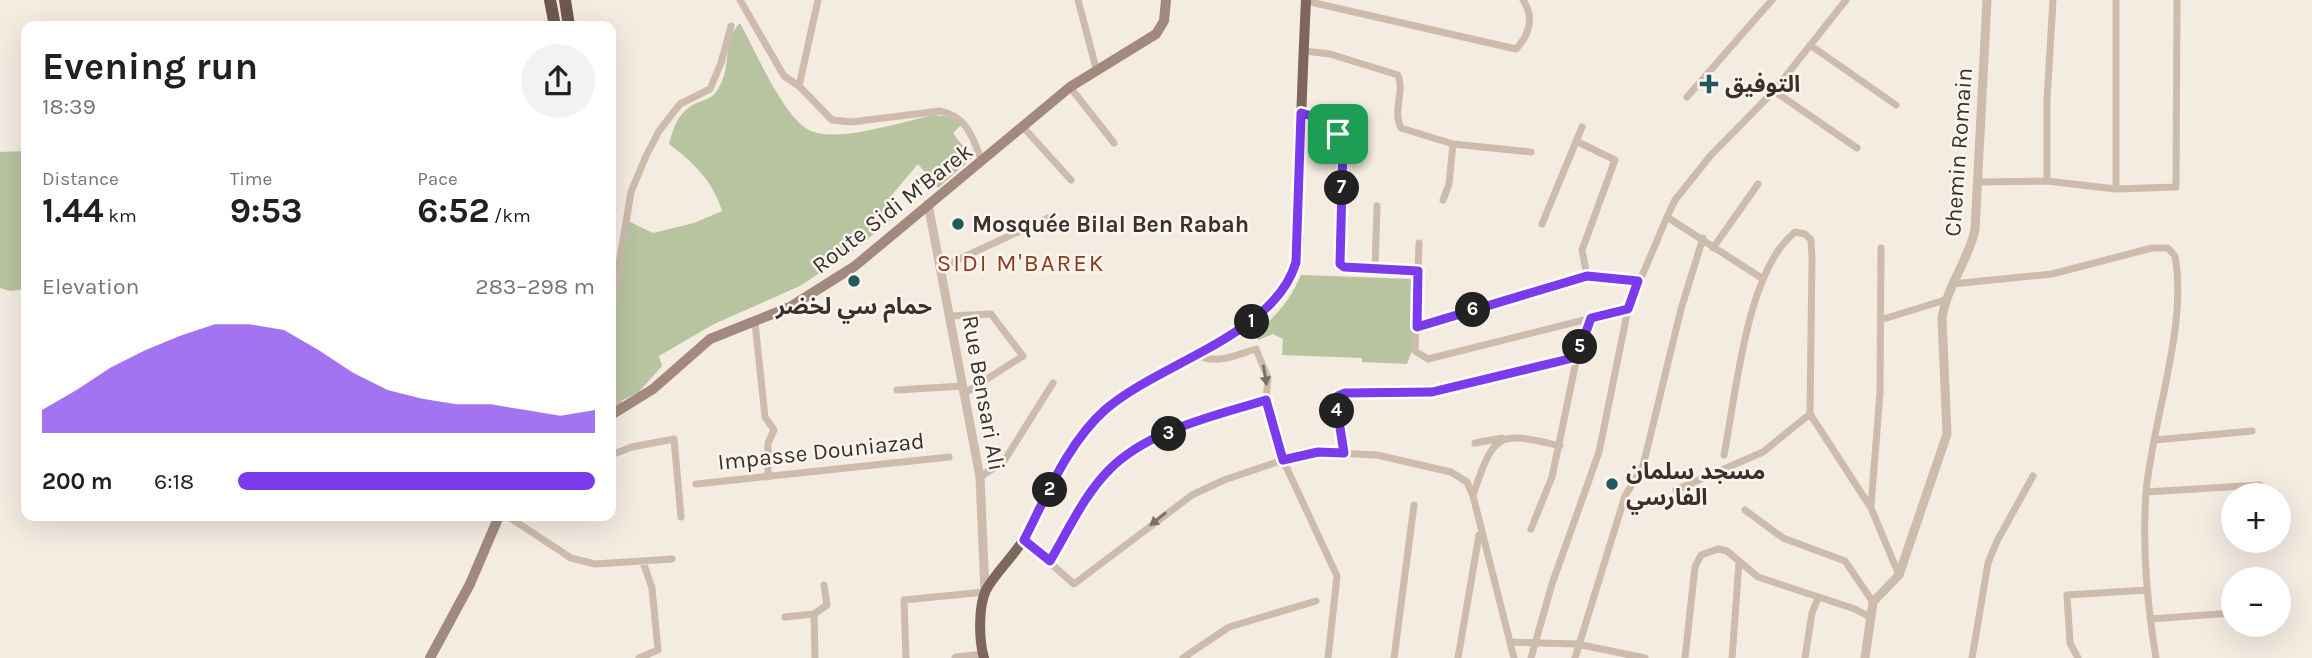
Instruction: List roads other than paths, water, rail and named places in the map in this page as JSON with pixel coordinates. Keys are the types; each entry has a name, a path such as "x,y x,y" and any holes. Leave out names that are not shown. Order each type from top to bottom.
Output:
{"highway":[{"path":"550,0 554,21"},
{"path":"565,0 568,21"}],"main road":[{"name":"Route Sidi M'Barek","path":"616,412 667,378 703,344 725,332 755,323 825,287 855,266 1070,87 1096,68 1145,43 1156,34 1164,21 1166,0"},
{"path":"984,657 981,640 985,592 1024,540 1088,429 1105,410 1135,389 1246,327 1271,304 1291,279 1296,262 1306,1"},
{"path":"430,658 470,584 497,521"}],"street":[{"path":"740,0 785,76 799,86 832,120 841,122 940,111 952,113 966,124 982,162"},
{"path":"799,86 818,0"},
{"path":"1078,0 1096,68"},
{"path":"1306,1 1319,0"},
{"path":"1306,1 1516,49 1526,38 1530,23 1523,0"},
{"path":"1687,97 1772,0"},
{"path":"1531,658 1598,452 1628,309 1667,216 1675,200 1711,155 1774,91 1846,0"},
{"name":"Chemin Romain","path":"1873,602 1899,575 1947,434 1942,317 1945,300 1971,248 1987,0"},
{"path":"2047,181 2047,100 2053,0"},
{"path":"2116,0 2116,189"},
{"path":"1977,182 2047,181 2116,189 2172,190 2178,183 2177,0"},
{"path":"616,282 631,192 641,168 659,131 680,104 710,89 721,63 731,26"},
{"path":"1810,45 1896,105"},
{"path":"1304,51 1330,54 1398,75 1400,80 1397,116 1401,128 1453,144 1531,152"},
{"path":"1070,87 1114,143"},
{"path":"1774,91 1857,148"},
{"path":"1301,113 1330,121 1343,147 1340,264 1418,271"},
{"path":"1023,127 1071,180"},
{"path":"1542,225 1581,127"},
{"path":"1576,141 1615,159 1582,250 1587,276"},
{"path":"1443,200 1449,184 1453,144"},
{"path":"1713,248 1758,184"},
{"name":"Rue Bensari Ali","path":"928,204 980,477 985,592"},
{"path":"1375,268 1377,205"},
{"path":"1667,216 1763,279"},
{"path":"942,267 1048,218"},
{"path":"1724,455 1752,311 1763,279 1784,241 1795,232 1805,234 1811,240 1810,414 1871,508 1899,575"},
{"path":"1575,658 1577,644 1625,496 1643,466 1681,309 1703,238"},
{"path":"1419,243 1415,351 1428,359 1628,309"},
{"path":"1871,508 1880,393 1881,248"},
{"path":"1952,284 2052,274 2152,248 2168,248 2172,251 2177,267 2175,318 2146,492 2146,590 2156,658"},
{"path":"1417,327 1587,276 1638,281"},
{"path":"1880,320 1945,300"},
{"path":"897,390 964,390 1023,356 999,320 991,314 951,316"},
{"path":"1531,529 1560,446 1577,357 1591,318"},
{"path":"755,323 765,418 774,430 768,443 768,477"},
{"path":"1194,354 1205,360 1217,360 1256,349 1268,378 1266,400 1283,460 1337,576 1328,658"},
{"path":"1344,453 1336,402 1338,396 1345,393 1432,392 1577,357"},
{"path":"980,477 1004,461 1053,383"},
{"path":"616,400 623,408"},
{"path":"1050,561 1092,492 1110,469 1153,440 1266,400"},
{"path":"1676,490 1763,452 1810,414"},
{"path":"2155,440 2252,431"},
{"path":"1475,443 1522,437 1560,446"},
{"path":"616,454 673,438 681,517"},
{"path":"1473,496 1485,461 1502,438"},
{"path":"1024,540 1074,584 1192,495 1224,480 1283,460 1318,452 1377,455 1451,472 1467,482 1473,496 1514,658"},
{"name":"Impasse Douniazad","path":"696,484 950,457"},
{"path":"1972,658 1988,563 1997,541 2034,476"},
{"path":"2146,492 2221,487"},
{"path":"1394,658 1414,505"},
{"path":"1745,510 1783,538 1845,561 1855,571 1873,602 1865,658"},
{"path":"514,521 570,558 595,564 671,559"},
{"path":"1458,658 1480,530"},
{"path":"1685,658 1695,567 1701,555 1718,549 1727,551 1758,577 1855,609 1870,617"},
{"path":"639,658 658,650 652,588 643,562"},
{"path":"1732,658 1739,562"},
{"path":"785,617 814,614 827,605 824,585"},
{"path":"2078,658 2070,643 2067,595 2146,590"},
{"path":"906,658 904,600 985,592"},
{"path":"1805,658 1812,613 1818,598"},
{"path":"1183,658 1229,627 1316,601"},
{"path":"814,614 815,658"},
{"path":"2150,619 2221,614"},
{"path":"1510,642 1577,644 1644,658"},
{"path":"957,658 984,657"}],"place":[{"name":"التوفيق","path":"1709,84"},
{"name":"Mosquée Bilal Ben Rabah","path":"958,224"},
{"name":"حمام سي لخضر","path":"854,281"},
{"name":"مسجد سلمان الفارسي","path":"1612,484"}],"district":[{"name":"SIDI M'BAREK","path":"1021,263"}]}
